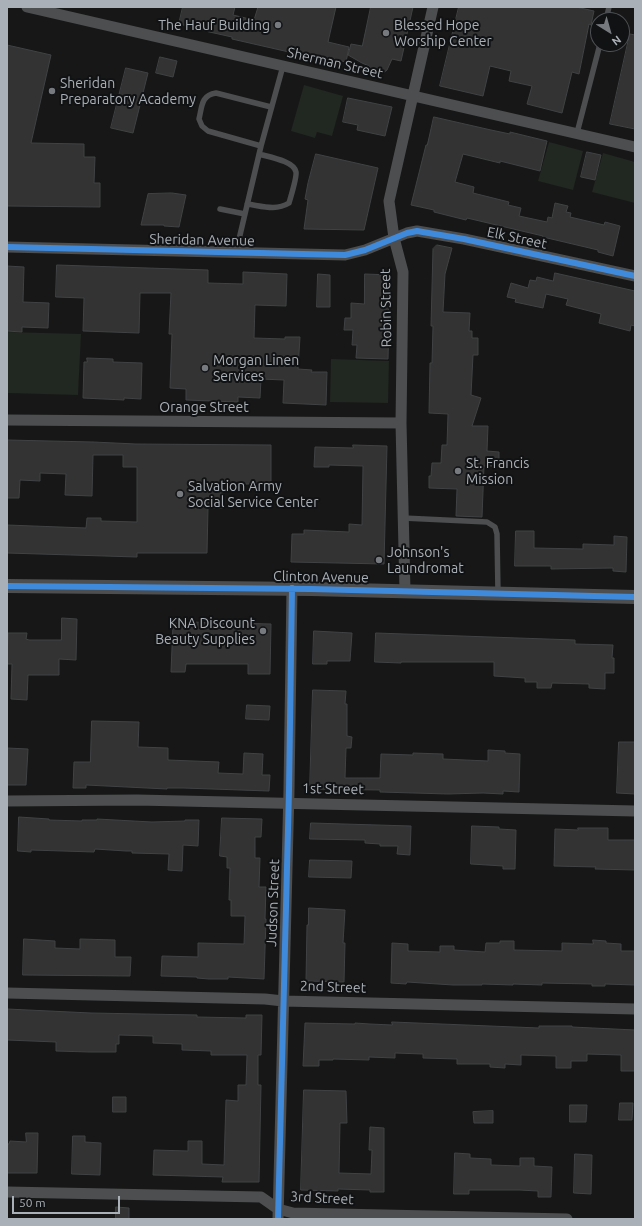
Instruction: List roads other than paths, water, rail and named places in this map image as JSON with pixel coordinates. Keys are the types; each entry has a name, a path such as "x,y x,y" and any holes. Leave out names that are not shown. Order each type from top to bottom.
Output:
{"street":[{"name":"Sherman Street","path":"27,7 635,147"},
{"name":"Robin Street","path":"405,591 401,423 403,272 394,238 388,201 433,7"},
{"name":"Elk Street","path":"394,238 417,231 464,239 635,276"},
{"name":"Sheridan Avenue","path":"7,247 345,254 365,250 394,238"},
{"name":"Orange Street","path":"7,420 401,423"},
{"name":"Clinton Avenue","path":"7,586 292,588 635,597"},
{"name":"Judson Street","path":"278,1214 292,588"},
{"name":"1st Street","path":"7,801 137,800 635,811"},
{"name":"2nd Street","path":"7,993 635,1009"},
{"name":"3rd Street","path":"7,1192 262,1197 278,1214 293,1213 567,1219"}],"lane":[{"path":"577,134 598,52"},
{"path":"236,252 261,146 283,66"},
{"path":"261,146 208,130 202,126 199,120 205,98 210,94 216,93 271,108"},
{"path":"247,204 277,208 289,203 296,173 294,167 260,154"},
{"path":"220,209 245,214"},
{"path":"403,518 487,522 498,534 498,594"}],"place":[{"name":"The Hauf Building","path":"278,25"},
{"name":"Blessed Hope Worship Center","path":"386,33"},
{"name":"Sheridan Preparatory Academy","path":"52,91"},
{"name":"Morgan Linen Services","path":"205,368"},
{"name":"St. Francis Mission","path":"458,471"},
{"name":"Salvation Army Social Service Center","path":"180,494"},
{"name":"Johnson's Laundromat","path":"379,560"},
{"name":"KNA Discount Beauty Supplies","path":"263,631"}]}
